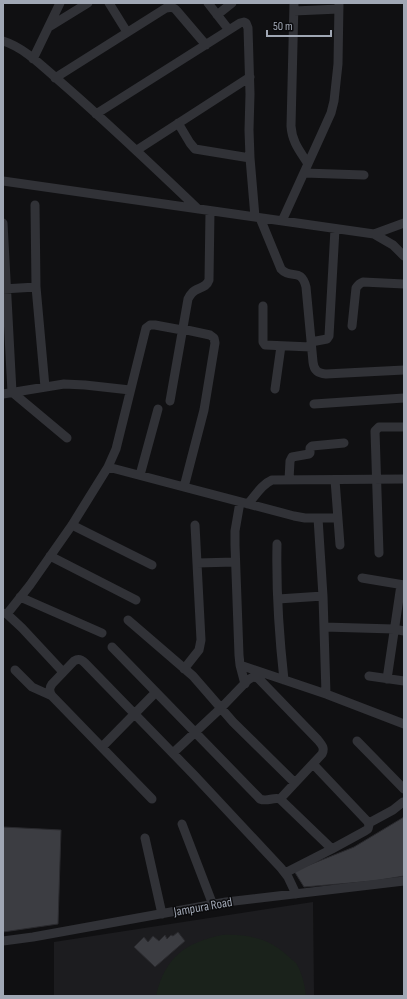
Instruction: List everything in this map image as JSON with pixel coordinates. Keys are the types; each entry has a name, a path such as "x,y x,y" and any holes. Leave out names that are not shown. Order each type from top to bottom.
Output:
{"street":[{"path":"33,59 60,3"},
{"path":"48,27 88,3"},
{"path":"109,3 127,32"},
{"path":"208,3 229,30"},
{"path":"217,15 232,3"},
{"path":"282,221 304,173 331,113 334,101 338,64 339,6 294,7 291,134 296,146 308,164"},
{"path":"55,78 166,8 172,7 177,11 206,45"},
{"path":"96,114 244,22 248,28 250,77 250,158 258,218 283,272 299,275 304,279 313,366 317,372 326,374 404,370"},
{"path":"3,41 12,44 33,59 137,150 198,209"},
{"path":"137,150 250,77"},
{"path":"178,124 195,149 250,158"},
{"path":"304,173 364,175"},
{"path":"3,181 374,234 393,245 404,256"},
{"path":"35,205 36,287 45,387"},
{"path":"170,400 188,299 195,290 208,284 210,211"},
{"path":"3,223 8,393"},
{"path":"374,234 404,223"},
{"path":"263,306 264,343 267,345 311,345 327,339 329,336 336,229"},
{"path":"352,326 357,285 363,282 404,284"},
{"path":"5,289 36,287"},
{"path":"63,672 22,628 5,613 20,597 72,525 108,467 116,449 144,331 150,325 182,329 210,335 214,338 215,343 204,410 184,487"},
{"path":"275,389 281,346"},
{"path":"8,393 64,384 130,390"},
{"path":"8,393 67,438"},
{"path":"314,404 404,398"},
{"path":"140,475 158,409"},
{"path":"379,553 376,480 376,430 378,427 404,427"},
{"path":"289,480 290,461 292,457 310,454 310,448 312,446 344,443"},
{"path":"108,467 294,516 305,518 338,518"},
{"path":"245,684 240,665 235,562 235,531 244,503 268,482 276,480 404,479"},
{"path":"335,480 340,546"},
{"path":"318,518 323,596 326,694"},
{"path":"72,525 152,565"},
{"path":"184,669 199,650 201,640 195,525"},
{"path":"277,544 276,568 279,632 284,680"},
{"path":"50,556 136,600"},
{"path":"197,563 235,562"},
{"path":"362,578 403,585 394,629 387,679"},
{"path":"278,598 323,596"},
{"path":"20,597 102,632"},
{"path":"128,620 193,676 233,722 295,783"},
{"path":"324,627 404,630"},
{"path":"112,646 260,799 280,799 332,849"},
{"path":"152,799 52,696 49,690 52,684 77,659 82,660 285,873 296,894"},
{"path":"240,665 326,694 404,724"},
{"path":"15,670 32,686 52,696"},
{"path":"369,676 404,681"},
{"path":"172,753 222,708 251,678 256,677 318,740 323,751 322,754 280,799"},
{"path":"102,747 156,692"},
{"path":"357,741 404,789"},
{"path":"313,764 369,823"},
{"path":"285,873 365,831 369,827 369,823 393,810 403,802"},
{"path":"182,824 213,905"},
{"path":"145,838 162,914"},
{"name":"Jampura Road","path":"3,941 213,905 404,881"}],"shaded area":[{"path":"313,902 314,996 54,996 54,942"},
{"path":"222,935 241,935 258,938 274,945 296,963 303,979 306,996 156,996 165,971 178,954 197,942"}],"building":[{"path":"404,817 404,876 374,881 304,887 294,871 354,847"},
{"path":"3,827 61,830 58,924 3,932"},
{"path":"178,932 185,941 155,967 134,947 144,937 148,942 153,936 159,941 165,935 167,939 171,935 173,936"}]}
